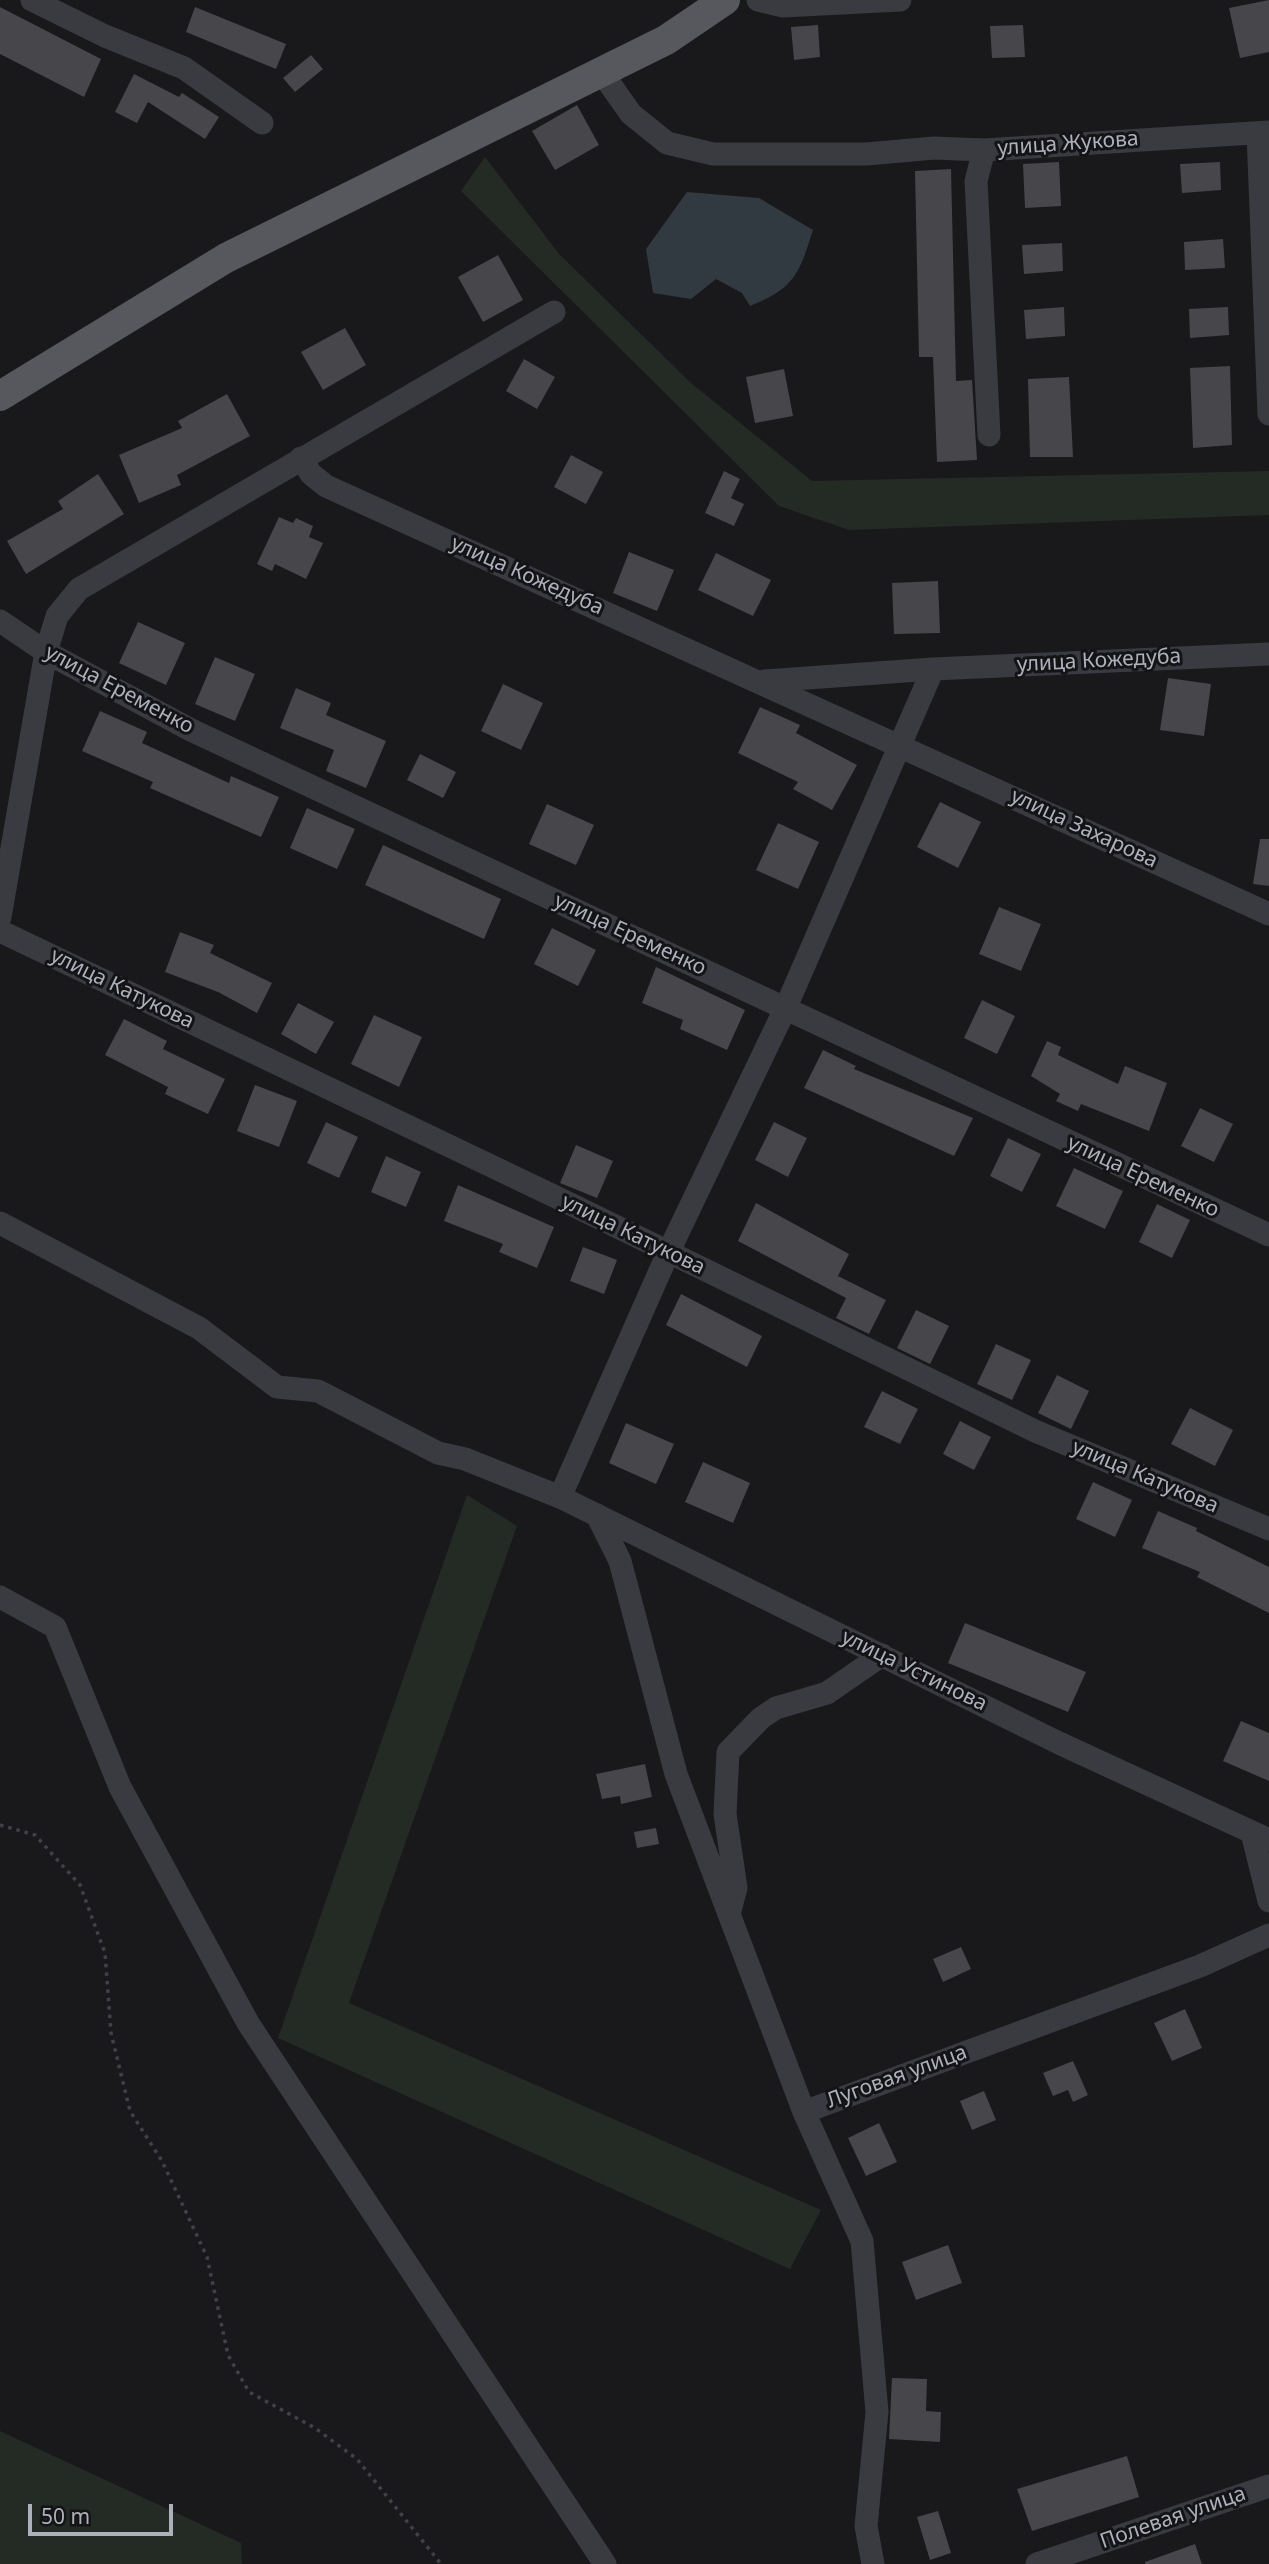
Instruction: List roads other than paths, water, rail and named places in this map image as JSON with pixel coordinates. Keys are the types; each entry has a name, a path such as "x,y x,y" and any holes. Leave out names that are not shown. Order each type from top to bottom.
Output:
{"main road":[{"path":"0,396 226,258 666,40 725,0"}],"street":[{"path":"32,0 105,36 184,68 262,123"},
{"path":"758,0 783,6 900,0"},
{"path":"602,73 631,114 667,143 713,154 867,154 934,148 984,150"},
{"path":"1264,132 1269,414"},
{"name":"улица Жукова","path":"989,435 976,181 984,150 1264,132"},
{"path":"0,917 46,652 57,616 79,589 554,312"},
{"name":"улица Кожедуба","path":"301,458 311,474 326,486 900,745"},
{"name":"улица Еременко","path":"0,621 46,652 191,730 1269,1235"},
{"name":"улица Кожедуба","path":"762,681 933,668 1269,654"},
{"path":"561,1497 668,1252 786,1007 933,668"},
{"name":"улица Захарова","path":"900,745 1269,914"},
{"name":"улица Катукова","path":"0,931 1035,1431 1269,1530"},
{"name":"улица Устинова","path":"0,1223 199,1328 277,1387 318,1391 438,1452 561,1497 882,1655 1261,1836"},
{"path":"597,1515 620,1561 676,1774 804,2112"},
{"path":"0,1597 55,1627 120,1787 248,2023 605,2564"},
{"path":"729,1914 736,1888 725,1814 727,1752 761,1718 776,1708 827,1693 882,1655"},
{"path":"1261,1836 1269,1901"},
{"name":"Луговая улица","path":"873,2564 866,2526 877,2412 862,2241 804,2112 1200,1966 1269,1934"},
{"name":"Полевая улица","path":"1037,2564 1269,2486"}]}
